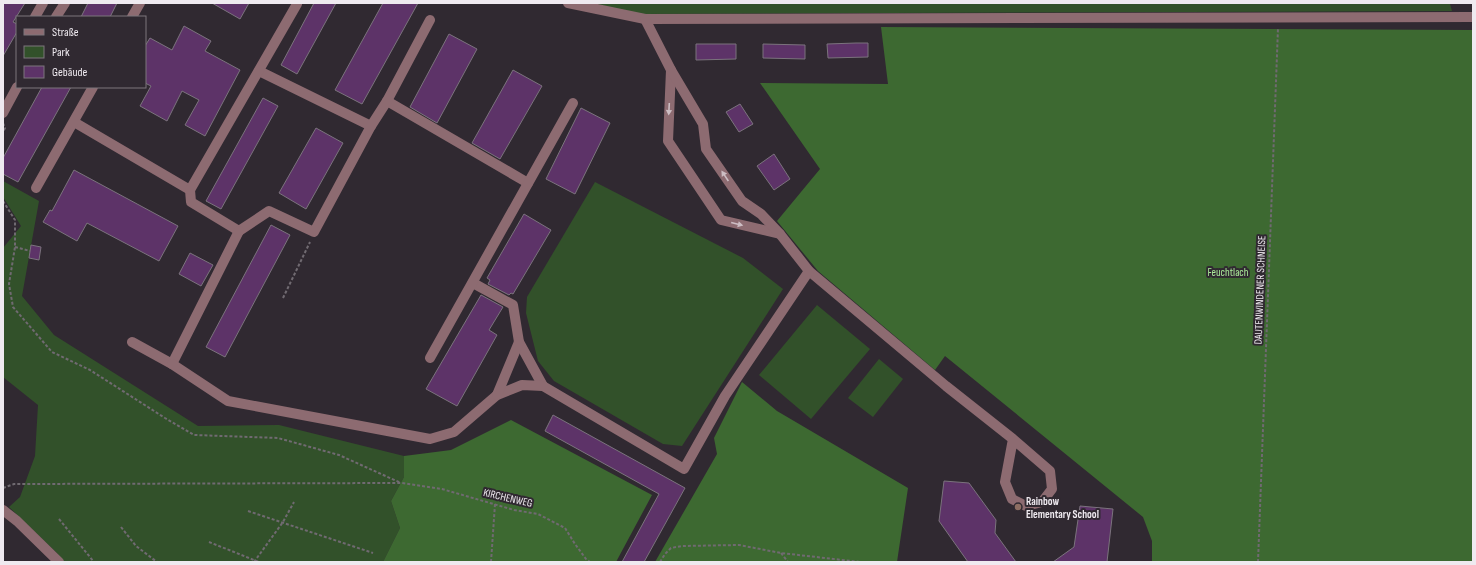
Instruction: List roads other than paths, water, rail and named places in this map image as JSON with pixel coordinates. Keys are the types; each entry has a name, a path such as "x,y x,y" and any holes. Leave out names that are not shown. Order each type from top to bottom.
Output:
{"street":[{"path":"37,16 44,3"},
{"path":"57,16 65,3"},
{"path":"133,16 140,3"},
{"path":"239,232 191,202 190,190 297,3"},
{"path":"568,3 645,19 1473,18"},
{"path":"645,19 671,70 703,124 706,149 742,201 761,214 780,234 809,271 946,386 1013,439 1050,471 1052,489 1042,502 1026,506 1012,499 1005,482 1013,439"},
{"path":"172,364 239,232 269,211 314,232 371,126 387,102 430,20"},
{"path":"671,70 668,141 721,220 780,234"},
{"path":"259,71 371,126"},
{"path":"3,113 16,88"},
{"path":"36,188 92,88"},
{"path":"387,102 528,182"},
{"path":"430,358 473,284 573,103"},
{"path":"74,122 190,190"},
{"path":"132,342 172,364 228,401 430,439 454,432 498,396 522,385 543,386 684,469 725,396 809,271"},
{"path":"473,284 513,304 519,342 543,386"},
{"path":"498,396 519,342"},
{"path":"3,511 17,521 59,562"}],"place":[{"name":"Rainbow Elementary School","path":"1018,507"}],"park label":[{"name":"Feuchtlach","path":"1228,272"}]}
